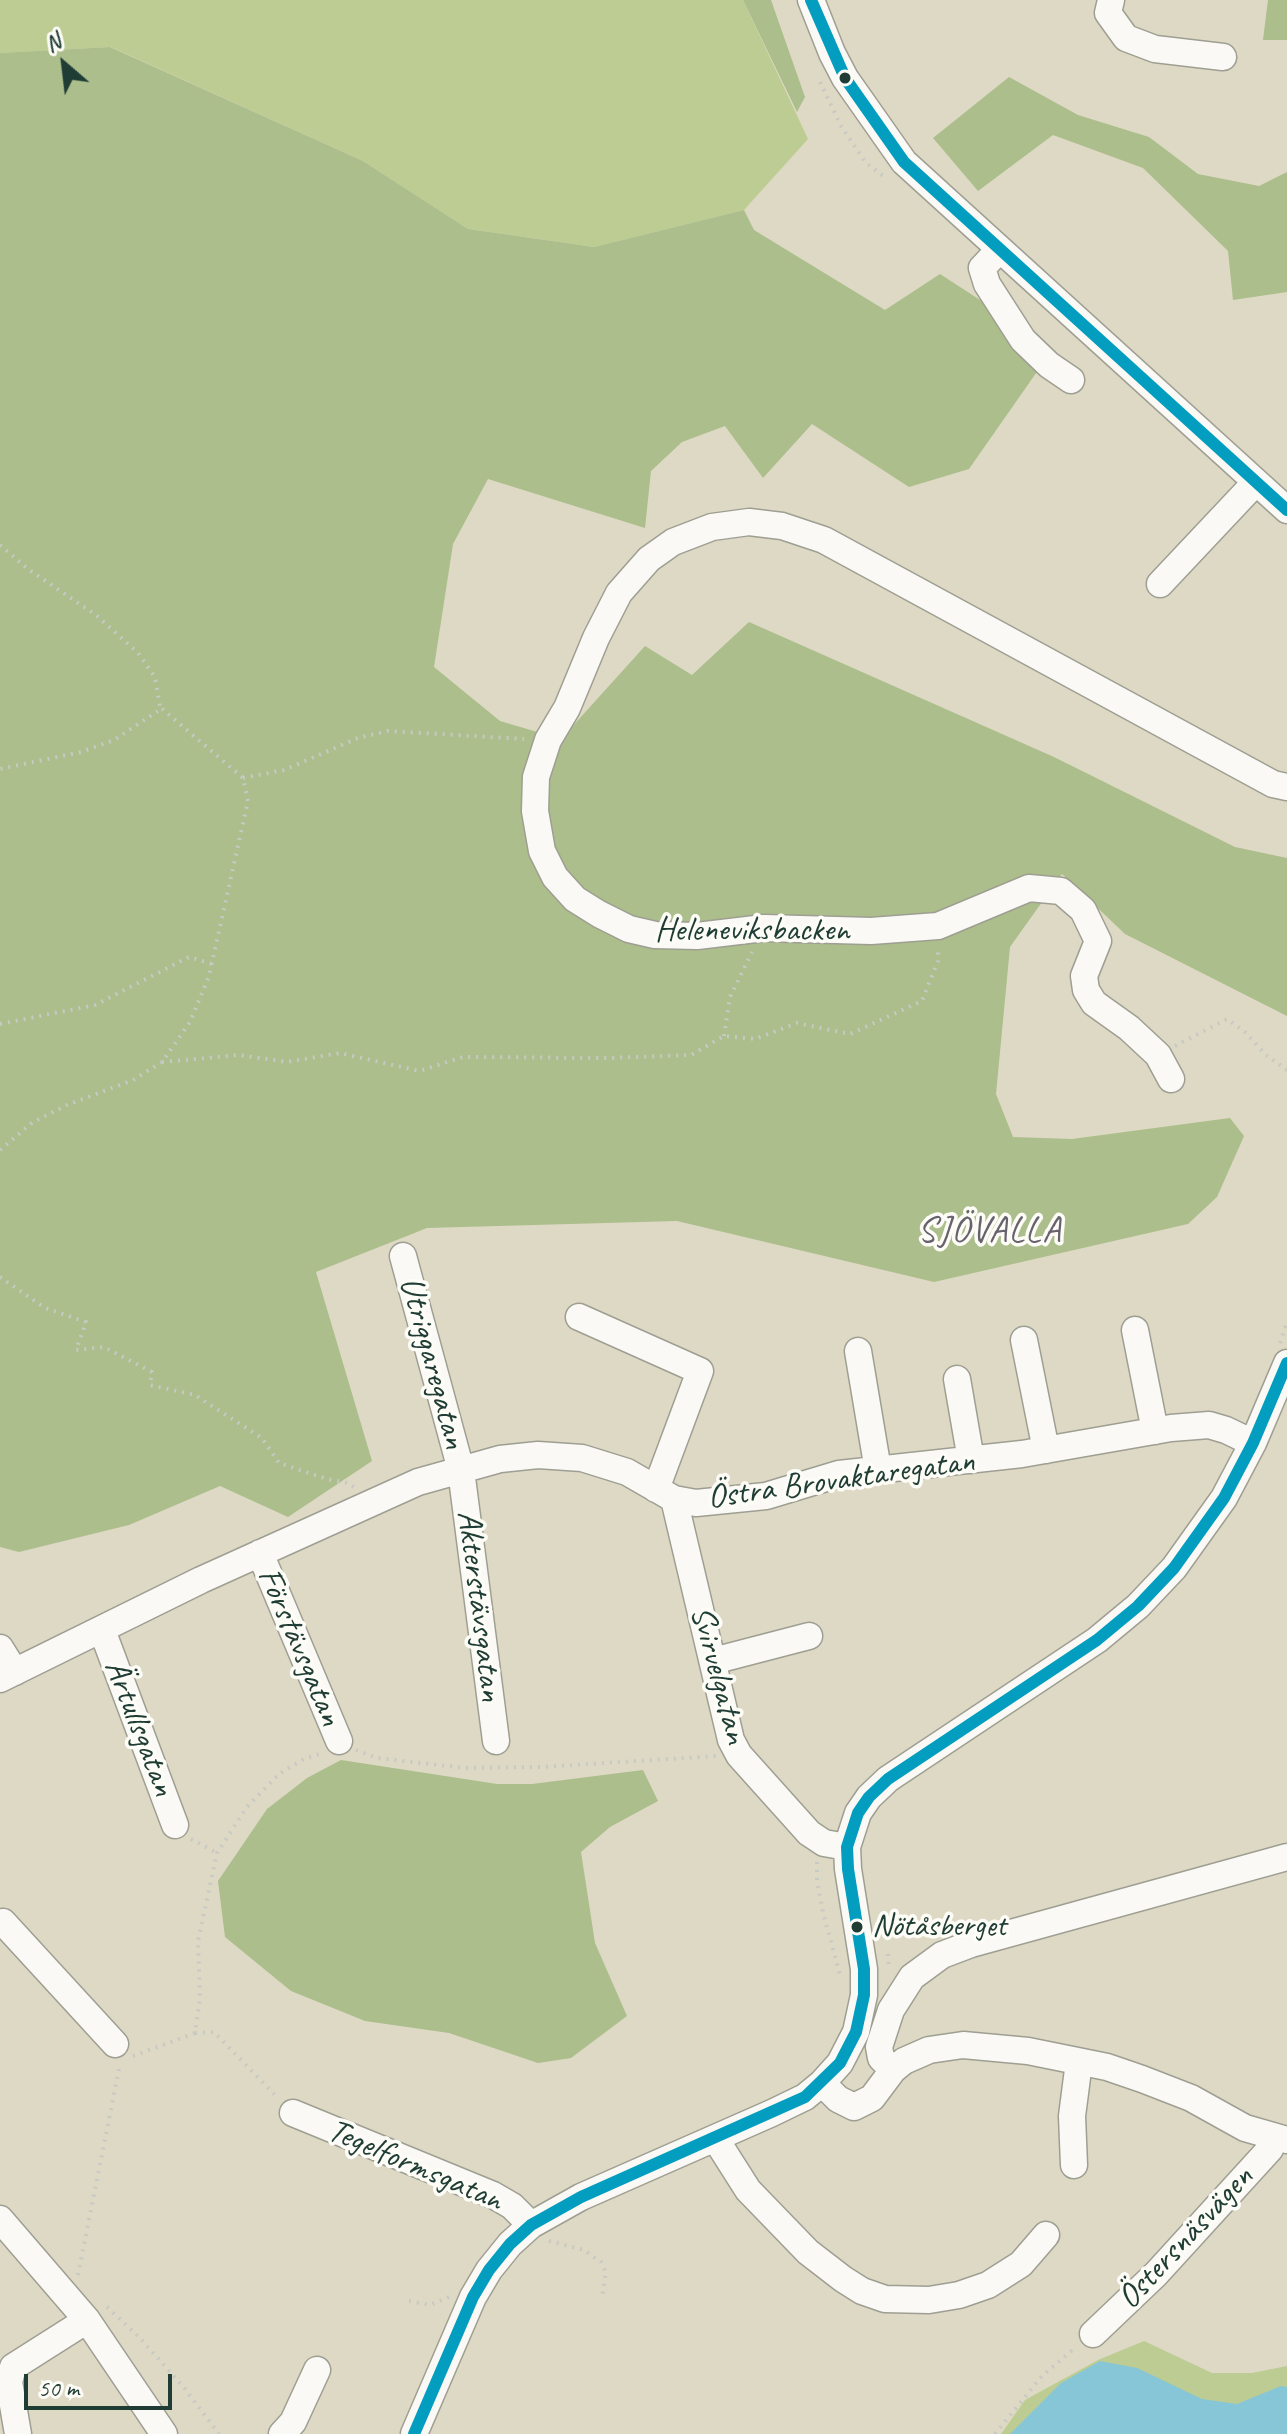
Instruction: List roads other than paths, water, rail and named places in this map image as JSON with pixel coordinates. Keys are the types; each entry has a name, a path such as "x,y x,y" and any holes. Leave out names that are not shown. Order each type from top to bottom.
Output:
{"street":[{"path":"811,0 838,65 884,137 904,162 1287,510"},
{"path":"1111,0 1108,13 1126,38 1155,49 1223,57"},
{"path":"999,250 982,268 987,284 1023,340 1049,365 1071,380"},
{"path":"1160,584 1256,482"},
{"name":"Heleneviksbacken","path":"1171,1079 1158,1055 1129,1028 1094,1003 1086,990 1084,976 1098,941 1083,910 1061,891 1029,888 938,926 871,931 764,928 697,936 655,935 629,929 575,899 555,877 542,851 537,828 536,777 548,740 567,708 596,638 619,593 649,559 673,542 712,527 749,522 782,526 824,540 1260,778 1287,787"},
{"name":"Utriggaregatan","path":"403,1256 461,1470"},
{"path":"579,1317 700,1371 665,1494"},
{"path":"1135,1330 1147,1432"},
{"path":"1024,1340 1046,1450"},
{"path":"858,1351 878,1470"},
{"path":"414,2434 473,2297 503,2253 581,2197 772,2113 805,2097 822,2083 849,2047 862,2012 864,1969 847,1847 858,1813 888,1779 1085,1649 1138,1606 1174,1568 1224,1498 1253,1443 1287,1363"},
{"path":"1128,1378 1147,1432"},
{"path":"957,1379 971,1460"},
{"name":"Östra Brovaktaregatan","path":"8,1676 260,1553 418,1482 500,1459 538,1455 582,1458 627,1472 665,1494 696,1503 766,1496 839,1474 971,1460 1209,1425 1253,1443"},
{"name":"Akterstävsgatan","path":"461,1470 496,1741"},
{"name":"Svirvelgatan","path":"665,1494 713,1661 731,1740 746,1766 818,1840 847,1847"},
{"name":"Förstävsgatan","path":"260,1553 339,1741"},
{"name":"Ärtullsgatan","path":"102,1630 175,1825"},
{"path":"713,1661 809,1636"},
{"path":"0,1648 8,1676"},
{"path":"822,2083 838,2099 854,2107 872,2098 893,2070 881,2058 879,2047 891,2010 912,1977 942,1955 971,1944 1287,1857"},
{"path":"1,1919 119,2051"},
{"name":"Östersnäsvägen","path":"893,2070 914,2055 963,2045 1028,2051 1142,2079 1191,2098 1245,2128 1281,2138 1156,2274 1093,2334"},
{"path":"1074,2165 1072,2116 1079,2062"},
{"name":"Tegelformsgatan","path":"293,2113 493,2195 512,2206 536,2230"},
{"path":"715,2138 748,2190 808,2252 862,2291 885,2299 929,2300 959,2295 988,2285 1021,2264 1046,2235"},
{"path":"0,2219 96,2313 164,2434"},
{"path":"18,2434 9,2382 13,2367 96,2313"},
{"path":"282,2434 293,2422 317,2370"}],"water":[{"path":"1100,2361 1137,2368 1202,2399 1237,2404 1281,2386 1287,2387 1287,2434 1010,2434 1061,2383"}],"place":[{"name":"Nötåsberget","path":"857,1927"}],"district":[{"name":"SJÖVALLA","path":"990,1232"}]}
